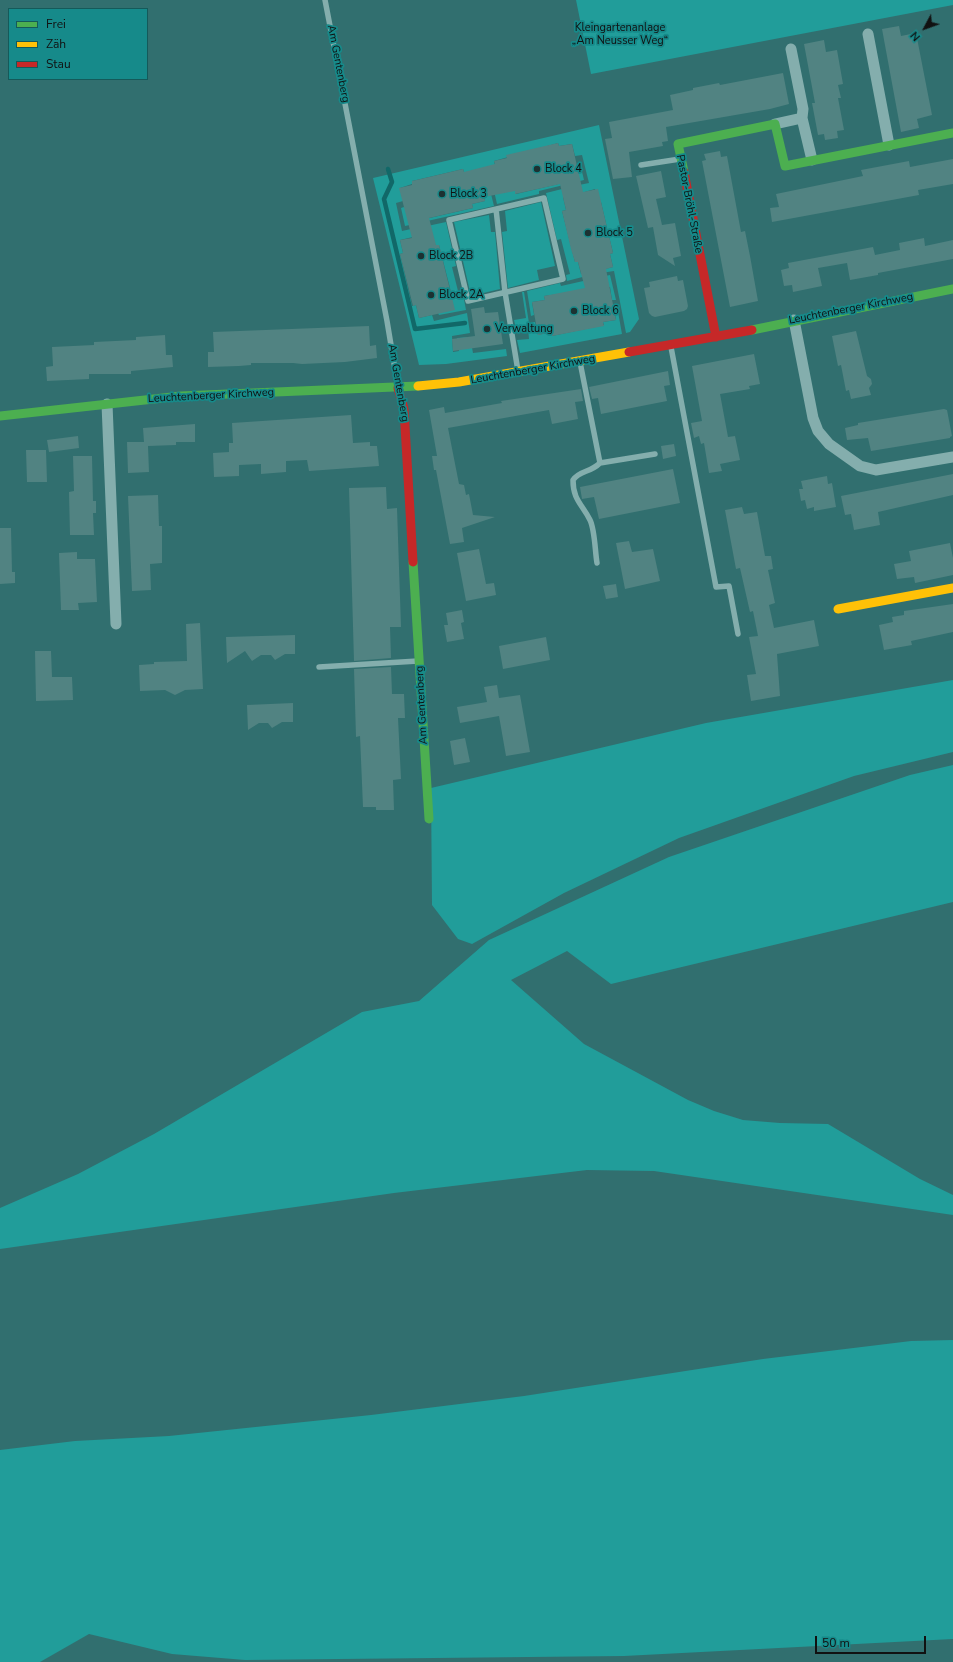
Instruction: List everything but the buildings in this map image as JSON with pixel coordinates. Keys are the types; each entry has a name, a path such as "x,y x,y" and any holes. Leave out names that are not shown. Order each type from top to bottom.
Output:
{"street":[{"path":"868,34 889,145"},
{"path":"791,49 803,109 802,118 812,160"},
{"name":"Pastor-Bröhl-Straße","path":"716,337 678,144 802,118"},
{"path":"775,124 785,166 953,133"},
{"name":"Leuchtenberger Kirchweg","path":"0,416 182,396 398,388 459,382 518,373 716,337 953,289"},
{"path":"794,320 813,418 818,431 829,444 860,466 876,470 953,457"},
{"name":"Am Gentenberg","path":"398,388 404,408 429,819"},
{"path":"107,404 116,624"},
{"path":"838,609 953,588"}],"lane":[{"name":"Am Gentenberg","path":"325,0 387,321 398,388"},
{"path":"641,165 680,159"},
{"path":"544,198 563,279 505,292 468,301 449,220 544,198"},
{"path":"496,209 505,292 518,373"},
{"path":"671,345 716,587 729,586 738,634"},
{"path":"580,362 600,463"},
{"path":"597,564 590,520 577,503 573,488 573,480 580,473 591,471 600,463 655,454"},
{"path":"319,667 419,661"}],"green space":[{"name":"Kleingartenanlage „Am Neusser Weg“","path":"576,0 953,0 953,5 591,74"},
{"path":"599,125 639,319 630,332 626,333 614,271 601,273 601,270 613,267 610,254 613,253 601,202 598,202 595,189 581,193 579,185 589,183 582,155 575,156 572,144 559,146 558,143 494,161 497,174 464,172 463,169 412,181 412,184 400,188 403,201 396,203 402,231 411,229 413,237 400,240 403,253 400,254 412,306 416,305 419,318 432,315 434,321 467,313 470,333 452,336 453,352 459,351 457,338 470,337 473,353 506,349 507,356 446,364 419,365 373,178"},
{"path":"577,163 580,163 584,180 539,191 539,194 497,204 492,182 515,191 516,194 567,182 567,179 579,176"},
{"path":"489,186 494,206 405,226 401,208 404,207 421,220 473,208 472,204 485,201 482,188"},
{"path":"574,186 576,194 563,197 566,210 562,211 575,262 578,262 581,274 594,272 594,274 567,281 566,275 570,274 561,239 557,240 546,193"},
{"path":"541,202 555,266 537,270 539,280 508,288 502,232 507,231 505,211"},
{"path":"489,215 491,232 495,232 500,289 471,296 454,222"},
{"path":"446,222 456,266 452,267 459,295 463,294 466,310 439,315 438,313 452,296 439,245 436,245 418,228"},
{"path":"610,275 616,300 612,300 610,287 544,296 545,300 532,302 534,315 531,316 527,291 560,283 561,286"},
{"path":"522,292 524,292 529,323 535,322 538,335 551,332 552,336 604,325 603,322 616,320 614,307 617,306 622,334 520,353 517,340 529,339 528,328 516,329 514,320 526,318"},
{"path":"953,680 953,752 854,776 679,838 564,893 472,944 458,939 432,905 431,788 706,723"},
{"path":"953,765 953,902 611,984 567,951 511,980 584,1044 688,1100 714,1111 743,1120 780,1123 828,1124 920,1179 953,1195 953,1215 654,1171 587,1170 394,1193 0,1249 0,1208 78,1174 154,1134 362,1012 419,1001 489,940 669,857 910,775"},
{"path":"953,1340 953,1639 624,1656 245,1660 172,1654 89,1634 40,1662 0,1662 0,1450 75,1441 169,1436 371,1415 524,1396 763,1359 911,1341"}],"waterway":[{"path":"388,169 392,182 384,199 415,329 465,323"}],"traffic: fast":[{"path":"684,172 678,144 775,124 785,166 953,133"},
{"path":"752,330 953,289"},
{"path":"0,416 181,396 418,386"},
{"path":"413,562 429,819"}],"traffic: slow":[{"path":"418,386 459,382 629,352"},
{"path":"838,609 953,588"}],"traffic: jam":[{"path":"684,172 716,337"},
{"path":"629,352 752,330"},
{"path":"398,388 404,409 413,562"}],"place":[{"name":"Block 4","path":"537,169"},
{"name":"Block 3","path":"442,194"},
{"name":"Block 5","path":"588,233"},
{"name":"Block 2B","path":"421,256"},
{"name":"Block 2A","path":"431,295"},
{"name":"Block 6","path":"574,311"},
{"name":"Verwaltung","path":"487,329"}]}
